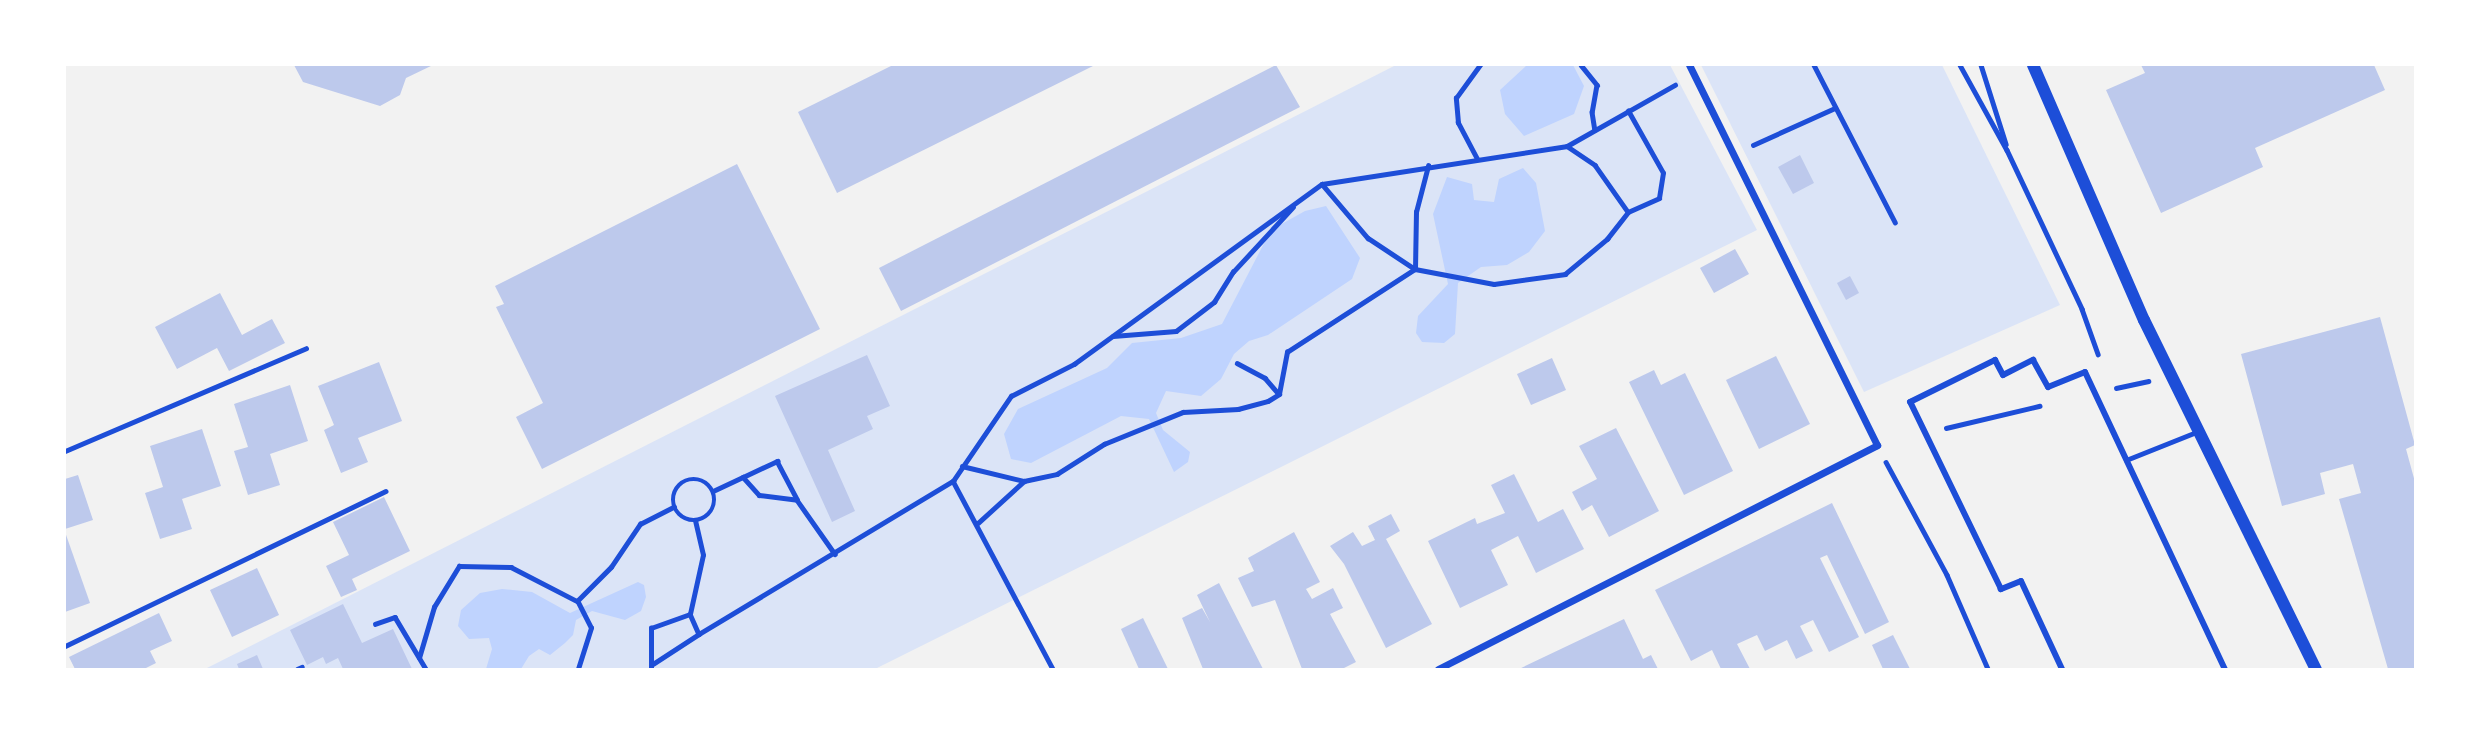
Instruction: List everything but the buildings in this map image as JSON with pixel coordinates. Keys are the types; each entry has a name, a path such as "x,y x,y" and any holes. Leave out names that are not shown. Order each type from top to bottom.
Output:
{"street":[{"path":"1438,669 1877,445 1689,65"},
{"path":"2033,65 2144,320 2202,430 2316,669"},
{"path":"2062,669 2021,581 2001,589 1910,402 1995,360 2003,375 2033,360 2048,387 2085,372 2225,669"}],"lane":[{"path":"65,451 306,348"},
{"path":"2126,460 2202,430"},
{"path":"65,646 386,491"}],"path":[{"path":"1477,159 1458,123 1456,98 1480,65"},
{"path":"1581,65 1597,85 1592,112 1595,130"},
{"path":"1814,65 1895,222"},
{"path":"1960,65 2007,150 1981,65"},
{"path":"652,667 699,634 953,481 1011,396 1074,364 1322,184 1567,146 1695,76"},
{"path":"1734,154 1835,108"},
{"path":"1322,184 1368,238 1415,270 1494,284 1565,274 1607,239 1628,212 1659,198 1663,173 1628,111"},
{"path":"1567,146 1595,165 1628,212"},
{"path":"1415,270 1416,212 1428,166"},
{"path":"1112,336 1176,331 1214,302 1233,272 1297,201"},
{"path":"1279,394 1287,352 1415,270"},
{"path":"1237,363 1265,378 1279,394"},
{"path":"2094,392 2173,376"},
{"path":"962,466 1024,481 1057,474 1104,444 1183,412 1247,408 1279,394"},
{"path":"1924,434 2042,405"},
{"path":"1877,445 1947,575 1988,669"},
{"path":"713,491 776,461 797,500 835,554"},
{"path":"743,477 759,495 797,500"},
{"path":"687,480 702,481 713,491 710,513 695,521 679,515 674,507 675,491 687,480"},
{"path":"953,481 978,523 1053,669"},
{"path":"978,523 1024,481"},
{"path":"578,604 611,567 640,524 674,507"},
{"path":"695,521 703,555 690,614 699,634"},
{"path":"419,658 434,607 459,566 511,567 578,604 591,628 578,669"},
{"path":"652,667 651,628 690,614"},
{"path":"375,624 396,617 426,669"}],"shaded area":[{"path":"1396,65 1670,65 1757,230 875,669 205,669"},
{"path":"1701,65 1942,65 2060,305 1864,392"}],"water":[{"path":"1527,65 1573,65 1584,86 1574,114 1524,136 1505,114 1500,90"},
{"path":"1523,168 1536,183 1545,231 1529,252 1507,265 1481,267 1458,283 1455,334 1444,343 1422,342 1416,333 1418,316 1448,284 1433,214 1447,177 1472,184 1474,200 1494,202 1499,179"},
{"path":"1326,206 1360,258 1352,279 1268,335 1249,341 1234,354 1221,379 1201,396 1166,391 1156,413 1163,430 1190,452 1188,462 1174,472 1149,419 1121,416 1031,463 1011,459 1004,434 1018,409 1107,368 1132,343 1181,338 1222,324 1271,230 1305,211"},
{"path":"638,582 644,585 646,597 641,611 625,620 592,611 576,620 573,635 565,643 550,655 539,649 529,656 521,669 486,669 492,649 489,638 469,639 458,626 461,610 480,593 502,589 532,592 570,613"}]}
